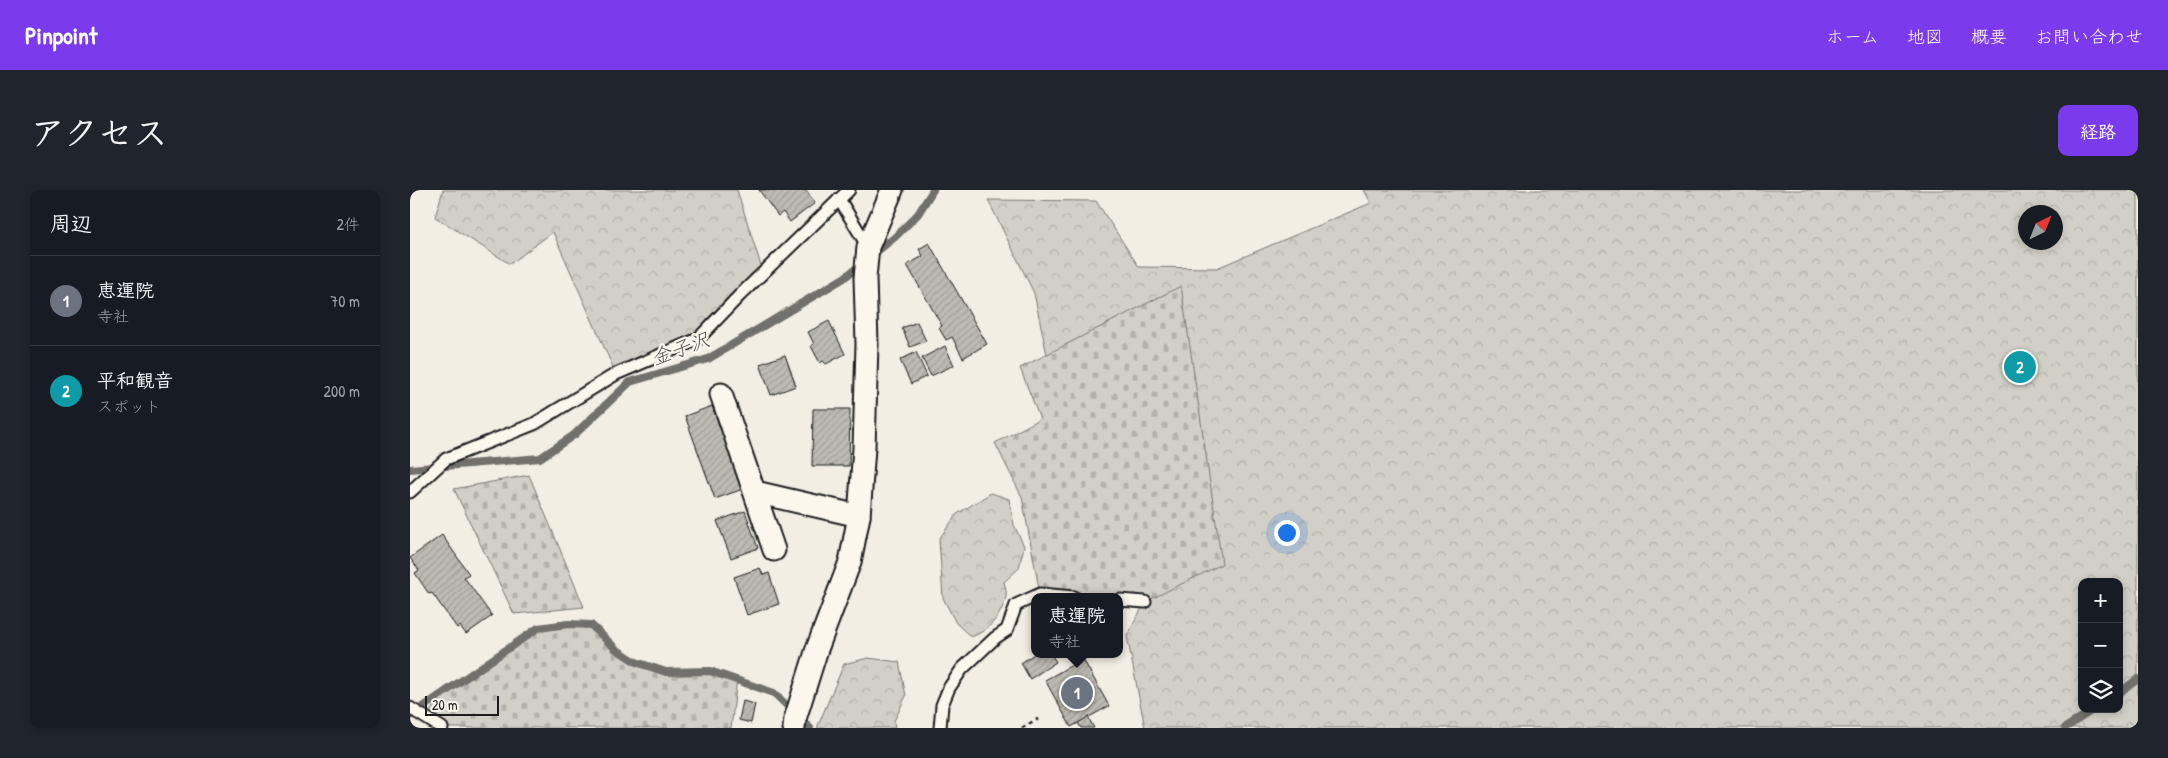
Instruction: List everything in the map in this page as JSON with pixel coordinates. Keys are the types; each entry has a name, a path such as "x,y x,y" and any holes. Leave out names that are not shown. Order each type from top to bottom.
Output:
{"street":[{"path":"796,717 817,649 850,562 859,516 867,344 865,278 868,247 892,190"},
{"path":"721,394 774,550"},
{"path":"755,492 859,516"}],"lane":[{"path":"410,492 446,459 534,424 616,374 698,339 740,295 849,190"},
{"path":"840,199 868,247"},
{"path":"940,728 942,705 949,688 962,669 995,638 1007,630 1016,605 1031,598"},
{"path":"1123,600 1145,602"},
{"path":"410,708 442,728"}],"path":[{"path":"1022,728 1038,719"}],"green space":[{"path":"443,190 737,190 763,272 698,339 616,374 553,232 510,264 435,217"},
{"path":"1364,190 2138,190 2138,728 1145,728 1127,636 1145,602 1181,287 1047,355 1034,293 988,200 1096,201 1139,267 1217,268 1371,203"},
{"path":"1181,286 1222,564 1145,602 1123,598 1123,593 1040,593 1022,497 995,443 1040,419 1020,368"},
{"path":"529,475 584,607 514,614 454,489"},
{"path":"991,493 1009,499 1014,525 1024,546 1019,568 1004,582 1006,597 1001,610 989,627 971,637 956,623 943,598 939,539 957,514"},
{"path":"568,624 591,625 616,649 636,662 666,672 710,671 737,679 731,728 442,728 425,718 442,695 538,628"},
{"path":"868,658 899,662 906,696 894,721 895,728 817,728 844,664"}],"building":[{"path":"759,190 806,190 815,203 790,222 783,212 778,216"},
{"path":"929,243 987,344 963,358 952,337 946,340 939,328 942,326 907,265 923,256 919,249"},
{"path":"829,321 845,354 826,364 823,361 820,363 811,346 814,344 808,332"},
{"path":"917,322 926,341 910,347 902,328"},
{"path":"945,346 954,365 931,376 922,358"},
{"path":"916,352 927,376 911,384 900,360"},
{"path":"785,355 796,386 771,395 760,364"},
{"path":"712,406 743,489 715,499 685,416"},
{"path":"813,409 850,409 849,466 812,466"},
{"path":"745,511 758,548 731,558 717,521"},
{"path":"442,535 469,574 464,577 492,616 466,634 460,626 457,628 432,593 429,594 415,573 419,570 410,558"},
{"path":"760,568 763,575 769,573 779,604 747,615 734,577"},
{"path":"1031,656 1031,658 1054,658 1056,662 1030,679 1021,663"},
{"path":"1083,659 1109,706 1071,727 1045,680"},
{"path":"743,701 755,704 751,723 739,720"},
{"path":"1088,717 1094,728 1081,728 1078,723"}],"waterway":[{"name":"金子沢","path":"410,469 540,458 574,435 630,382 708,359 844,278 895,237 918,214 933,190"},
{"path":"410,716 538,628 568,624 591,625 616,649 636,662 666,672 710,671 774,693 810,728"},
{"path":"2123,690 2138,679"},
{"path":"2065,728 2088,713"}],"place":[{"name":"平和観音","path":"2020,367"},
{"name":"恵運院","path":"1077,693"}]}
